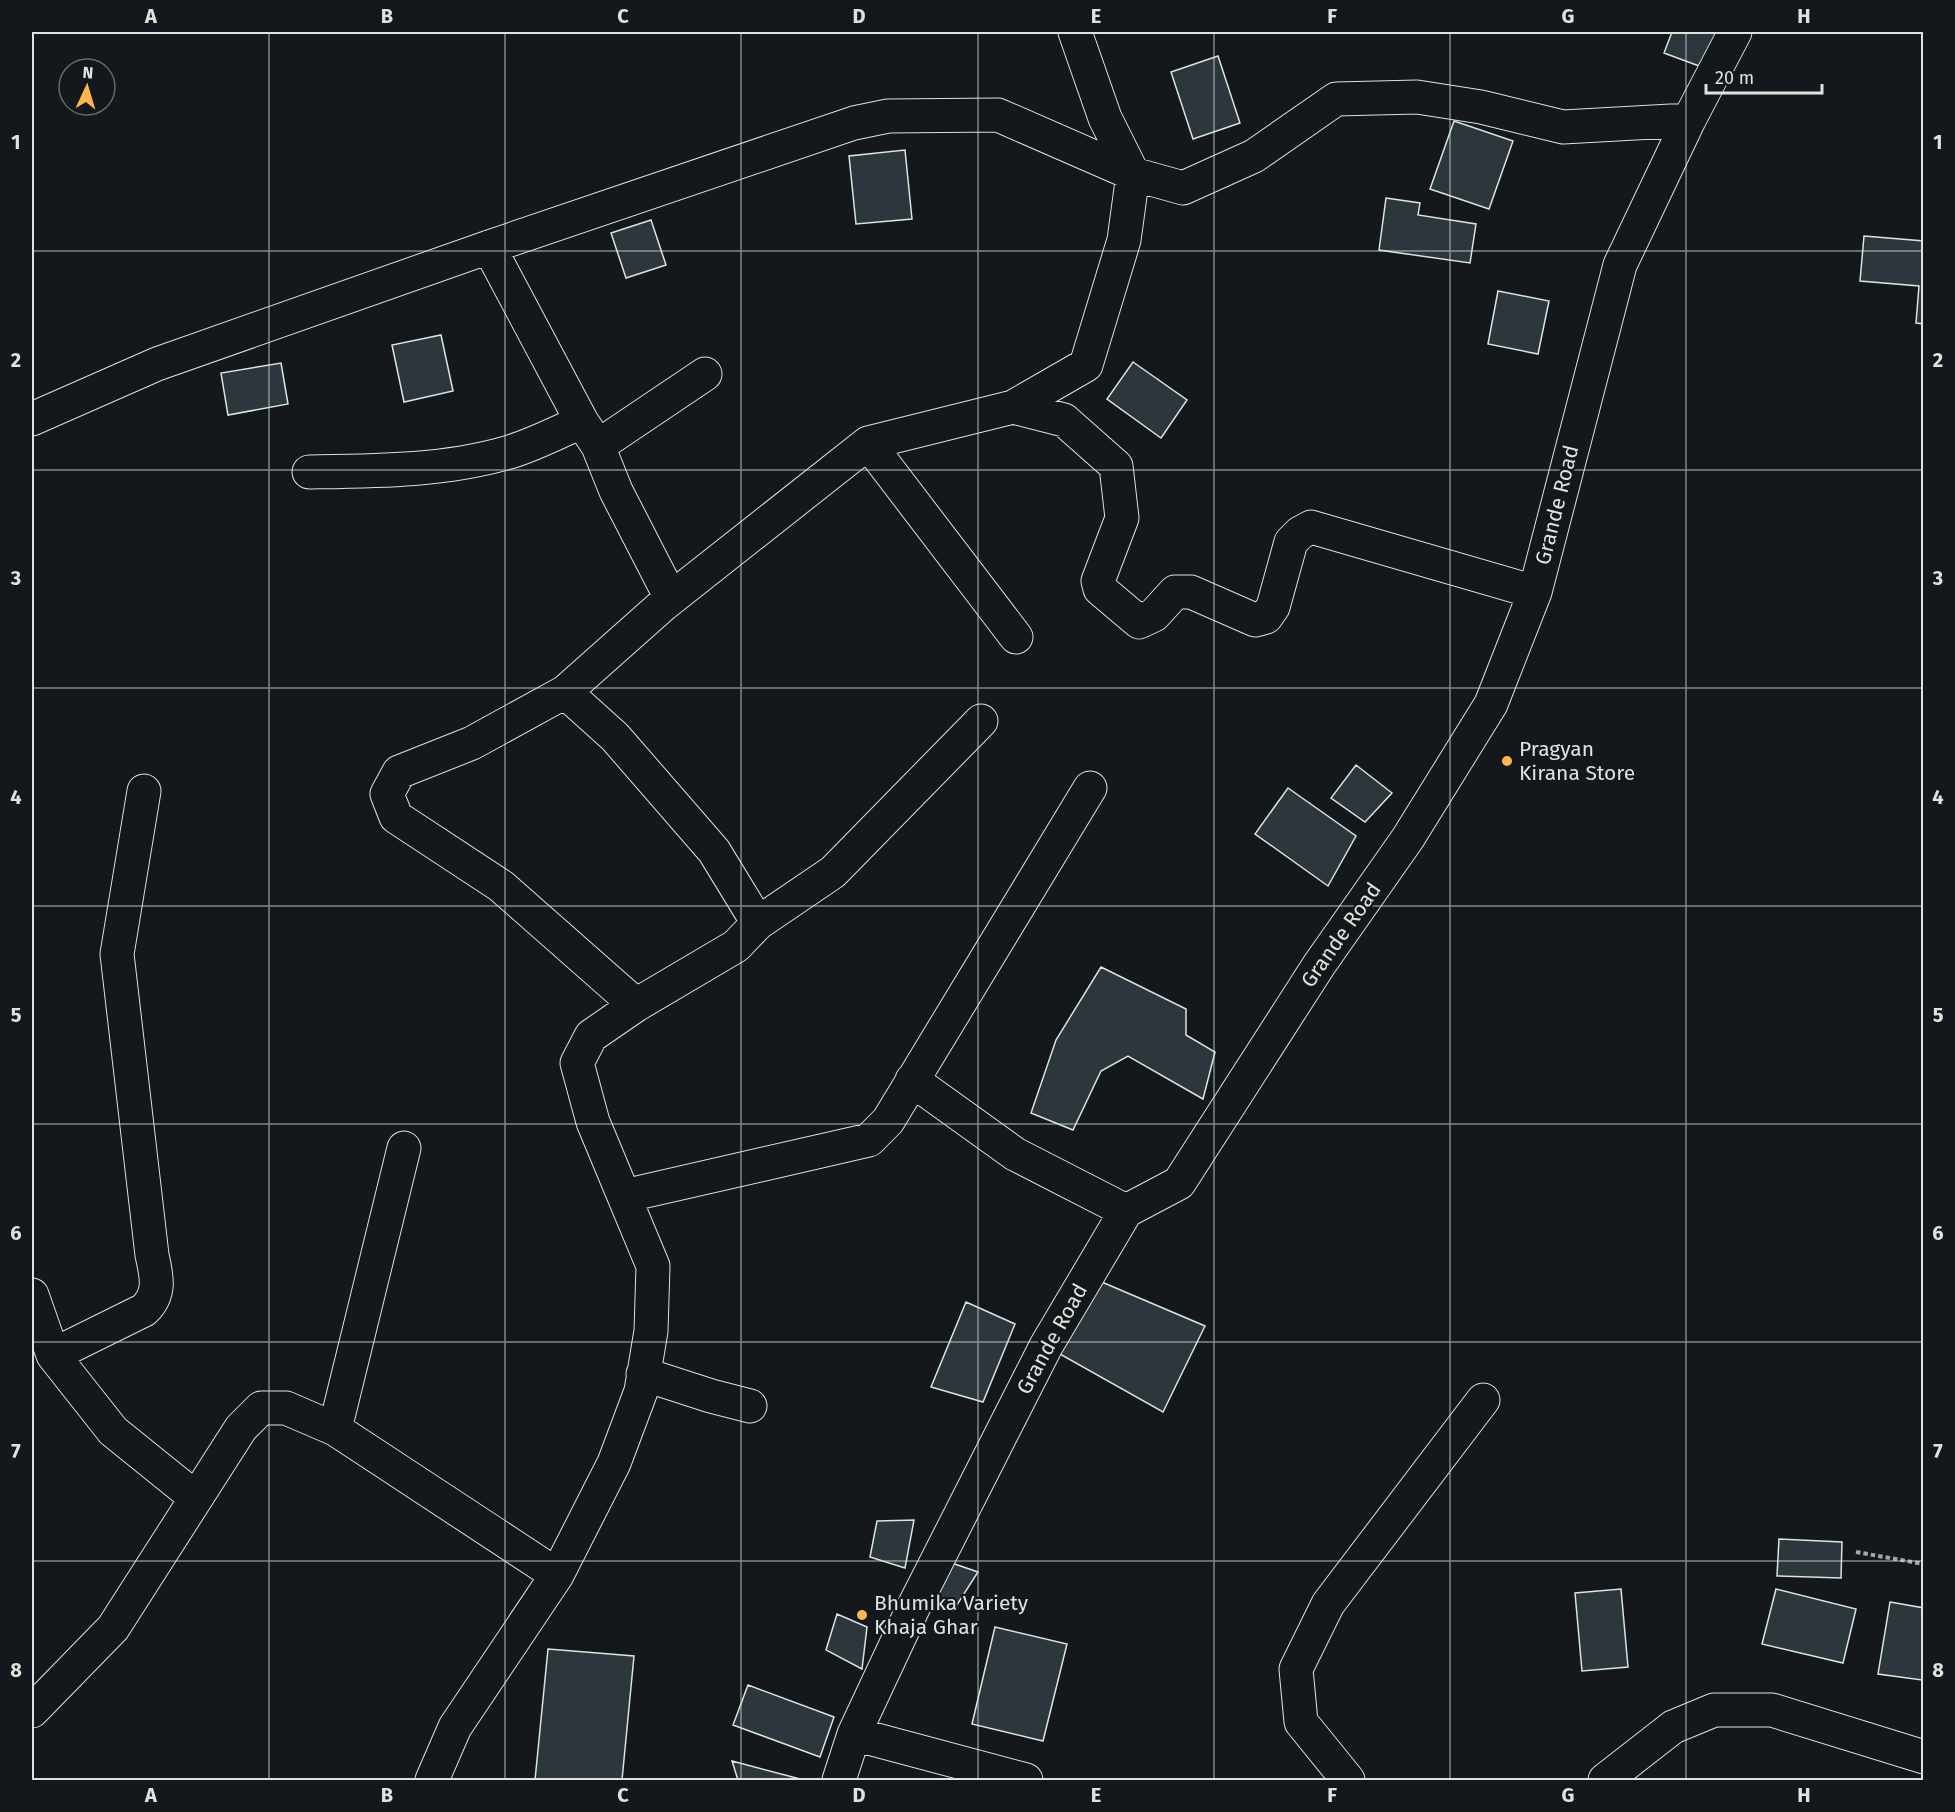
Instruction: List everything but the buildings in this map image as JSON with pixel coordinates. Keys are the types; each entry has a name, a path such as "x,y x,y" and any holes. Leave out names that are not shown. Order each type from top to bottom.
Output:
{"street":[{"path":"636,1005 501,886 396,817 387,794 399,772 472,743 565,692 671,598 868,443 1013,407 1086,365 1124,240 1133,174 1105,118 1074,32"},
{"name":"Grande Road","path":"839,1780 854,1734 914,1605 1046,1346 1126,1211 1179,1183 1319,965 1408,838 1491,704 1535,592 1620,265 1689,120 1735,32"},
{"path":"32,419 157,364 489,247 854,123 888,116 998,115 1133,174 1183,188 1254,156 1336,99 1417,97 1481,107 1563,127 1689,120"},
{"path":"489,247 590,434 616,491 671,598"},
{"path":"309,472 378,471 466,462 590,434 705,374"},
{"path":"1013,407 1064,420 1116,466 1122,518 1098,581 1100,589 1139,622 1154,615 1176,592 1191,592 1255,620 1266,617 1273,607 1291,542 1311,527 1535,592"},
{"path":"868,443 1016,637"},
{"path":"565,692 615,737 714,851 758,923"},
{"path":"432,1780 455,1727 557,1575 614,1463 641,1391 651,1331 653,1266 593,1122 578,1064 591,1036 636,1005 736,946 758,923 833,872 981,720"},
{"path":"624,1196 868,1140 888,1121 1090,788"},
{"path":"53,1355 144,1310 157,1292 117,954 144,791"},
{"path":"912,1080 1015,1154 1126,1211"},
{"path":"335,1429 404,1148"},
{"path":"32,1295 53,1355 113,1431 196,1498"},
{"path":"644,1374 750,1406"},
{"path":"1348,1780 1301,1722 1296,1670 1328,1604 1483,1401"},
{"path":"32,1710 112,1628 241,1428 261,1408 286,1408 335,1429 557,1575"},
{"path":"1605,1780 1672,1727 1714,1710 1772,1710 1923,1752"},
{"path":"854,1734 1026,1780"}],"path":[{"path":"1856,1552 1923,1564"}],"place":[{"name":"Pragyan Kirana Store","path":"1507,761"},
{"name":"Bhumika Variety Khaja Ghar","path":"862,1615"}]}
